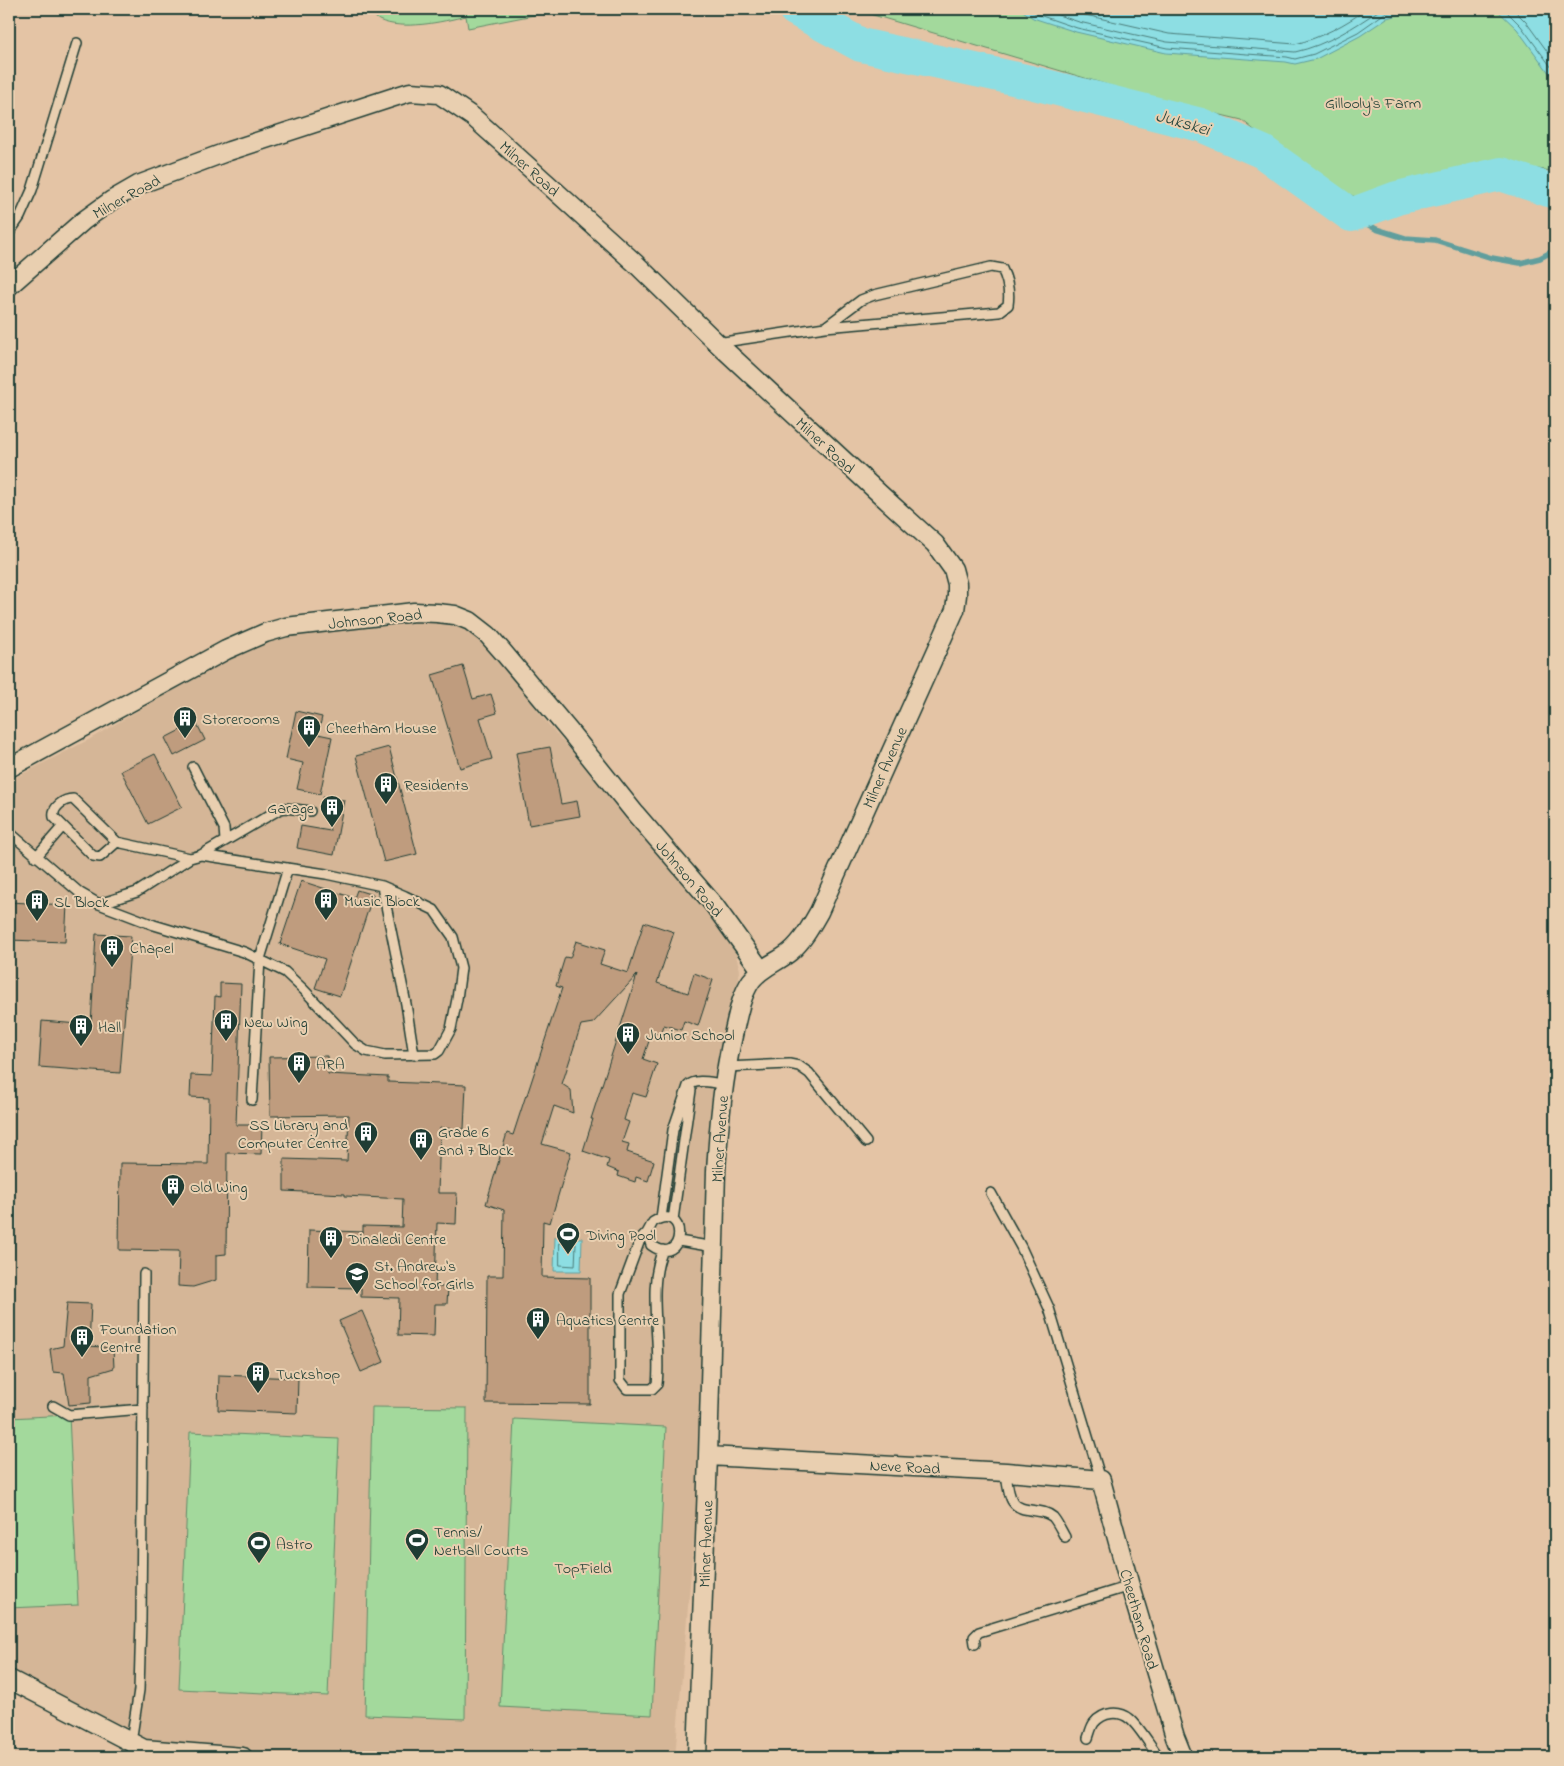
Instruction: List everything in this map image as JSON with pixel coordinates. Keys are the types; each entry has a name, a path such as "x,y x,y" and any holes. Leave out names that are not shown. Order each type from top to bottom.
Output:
{"street":[{"name":"Milner Road","path":"9,286 82,221 112,200 138,186 229,151 410,92 439,94 473,117 635,263 717,343 935,544 953,569 957,584"},
{"name":"Milner Avenue","path":"697,1757 718,1137 725,1076 740,1007 751,980 761,970 791,951 803,939 819,912 955,610 957,584"},
{"name":"Johnson Road","path":"9,768 226,650 265,633 286,627 414,612 455,615 470,621 488,635 503,652 634,812 714,905 761,970"},
{"name":"Neve Road","path":"708,1456 1006,1472 1101,1480"},
{"name":"Cheetham Road","path":"1101,1480 1130,1586 1175,1737 1183,1757"},
{"path":"9,1679 139,1749 243,1757"}],"lane":[{"path":"9,233 20,217 32,190 77,43"},
{"path":"717,343 826,328 999,312 1008,305 1010,297 1007,278 1002,269 991,266 874,294 861,300 826,328"},
{"path":"193,767 224,828 225,841"},
{"path":"116,842 100,857 95,857 53,814 55,808 67,799 73,799 116,842 190,858"},
{"path":"99,904 137,892 190,858 201,855 280,809 310,811"},
{"path":"36,857 63,826"},
{"path":"9,832 36,857 80,892 99,904 154,925 260,959 285,972 355,1044 366,1051 385,1055 414,1055 435,1054 439,1050 451,1029 461,968 453,937 434,910 382,886 326,874 201,855"},
{"path":"252,1100 260,959 288,868"},
{"path":"382,886 406,1004 414,1055"},
{"path":"661,1218 673,1130 688,1086 694,1082 788,1064 799,1066 809,1072 866,1142"},
{"path":"673,1220 681,1151 694,1082"},
{"path":"992,1192 1021,1247 1049,1308 1101,1480"},
{"path":"647,1233 651,1245 663,1250 669,1249 679,1241 680,1234 679,1228 673,1220 664,1217 652,1222 647,1233 640,1240 619,1299 620,1380 627,1389 652,1389 657,1384 656,1289 659,1258 663,1250"},
{"path":"679,1241 714,1247"},
{"path":"139,1749 143,1534 144,1274"},
{"path":"53,1406 69,1415 143,1409"},
{"path":"1006,1472 1010,1497 1013,1503 1018,1507 1045,1512 1052,1516 1065,1537"},
{"path":"975,1644 974,1637 979,1632 1130,1586"},
{"path":"1088,1738 1094,1724 1101,1717 1110,1713 1121,1713 1131,1719 1159,1757"}],"shaded area":[{"name":"St. Andrew's School for Girls","path":"415,618 451,621 471,632 496,656 547,723 711,912 732,941 740,970 733,1014 710,1122 700,1468 675,1757 291,1757 144,1752 9,1683 9,781 90,739 239,651 282,637"}],"green space":[{"path":"368,9 564,9 468,28 466,16 446,21 399,25 379,20"},
{"name":"Gillooly's Farm","path":"853,9 1555,9 1555,173 1509,165 1445,178 1389,196 1358,198 1330,186 1297,165 1242,120 1162,101"},
{"name":"Tennis/ Netball Courts","path":"372,1407 467,1408 465,1719 365,1715"},
{"path":"69,1415 78,1605 9,1608 9,1418"},
{"name":"TopField","path":"514,1419 666,1427 652,1715 500,1707"},
{"name":"Astro","path":"190,1432 339,1439 328,1696 179,1689"}],"water":[{"path":"1020,9 1419,9 1387,18 1360,36 1316,59 1295,64 1166,53 1076,32 1033,18"},
{"path":"1496,9 1551,9 1555,24 1555,81 1517,29"},
{"name":"Diving Pool","path":"555,1237 582,1238 581,1271 554,1271"}],"building":[{"name":"Residents","path":"463,666 473,699 491,694 497,713 480,718 492,759 460,768 432,675"},
{"name":"Cheetham House","path":"296,711 322,717 318,734 332,737 320,794 297,789 303,763 286,759"},
{"name":"Storerooms","path":"196,722 205,740 174,756 165,738"},
{"name":"Residents","path":"389,747 417,854 384,862 356,756"},
{"path":"550,747 561,804 577,801 580,816 529,825 516,753"},
{"path":"155,754 182,807 148,824 121,771"},
{"name":"Garage","path":"323,797 344,800 334,855 297,848 301,826 330,831"},
{"name":"Music Block","path":"301,881 354,898 357,890 373,895 340,996 315,988 325,959 280,944"},
{"name":"SL Block","path":"9,902 67,905 65,942 9,940"},
{"path":"644,922 674,932 657,983 688,993 694,973 713,980 698,1026 684,1021 681,1030 664,1025 661,1035 652,1032 643,1059 657,1064 646,1097 632,1093 624,1120 629,1122 622,1142 629,1144 627,1152 654,1161 648,1181 636,1177 635,1182 618,1176 619,1172 607,1167 609,1160 583,1151 593,1119 591,1119 637,975 593,1023 581,1025 562,1084 571,1090 573,1113 554,1106 542,1144 571,1152 550,1223 543,1221 542,1277 590,1278 590,1404 486,1403 487,1276 503,1276 504,1210 486,1204 507,1133 513,1135 527,1095 562,988 556,986 565,957 570,958 576,941 605,950 600,964 628,973"},
{"path":"96,934 131,936 120,1073 39,1067 42,1021 91,1025"},
{"name":"Old Wing","path":"220,983 241,984 236,1125 262,1125 261,1154 227,1153 226,1254 216,1255 216,1280 193,1287 178,1286 179,1251 119,1250 120,1163 208,1164 209,1098 190,1097 191,1075 212,1076 215,996 220,997"},
{"path":"327,1056 328,1074 388,1077 388,1082 466,1085 464,1129 440,1128 438,1193 457,1193 456,1224 437,1223 435,1287 448,1287 447,1304 435,1304 434,1336 398,1335 399,1298 361,1297 361,1288 308,1287 309,1230 363,1232 363,1226 402,1227 403,1199 284,1191 284,1159 347,1161 349,1115 270,1116 269,1057"},
{"name":"Foundation Centre","path":"67,1303 91,1304 89,1346 113,1348 114,1368 91,1375 91,1403 69,1405 64,1373 53,1372 50,1349 63,1346"},
{"path":"362,1311 384,1362 361,1372 339,1321"},
{"name":"Tuckshop","path":"219,1375 298,1378 297,1413 218,1410"}],"waterway":[{"name":"Jukskei","path":"795,9 861,45 1026,81 1201,125 1263,152 1351,215 1397,198 1501,174 1555,192"},
{"path":"1351,215 1376,229 1405,238 1435,240 1492,258 1520,263 1540,258 1555,250"}],"place":[{"name":"Storerooms","path":"185,739"},
{"name":"Cheetham House","path":"309,748"},
{"name":"Residents","path":"386,805"},
{"name":"Garage","path":"332,828"},
{"name":"Music Block","path":"326,921"},
{"name":"SL Block","path":"37,922"},
{"name":"Chapel","path":"112,968"},
{"name":"New Wing","path":"226,1042"},
{"name":"Hall","path":"81,1047"},
{"name":"Junior School","path":"628,1055"},
{"name":"ARA","path":"299,1084"},
{"name":"SS Library and Computer Centre","path":"366,1154"},
{"name":"Grade 6 and 7 Block","path":"421,1161"},
{"name":"Old Wing","path":"173,1207"},
{"name":"Diving Pool","path":"568,1255"},
{"name":"Dinaledi Centre","path":"331,1259"},
{"name":"St. Andrew's School for Girls","path":"357,1295"},
{"name":"Aquatics Centre","path":"538,1340"},
{"name":"Foundation Centre","path":"82,1358"},
{"name":"Tuckshop","path":"258,1394"},
{"name":"Tennis/ Netball Courts","path":"417,1561"},
{"name":"Astro","path":"259,1564"}]}
